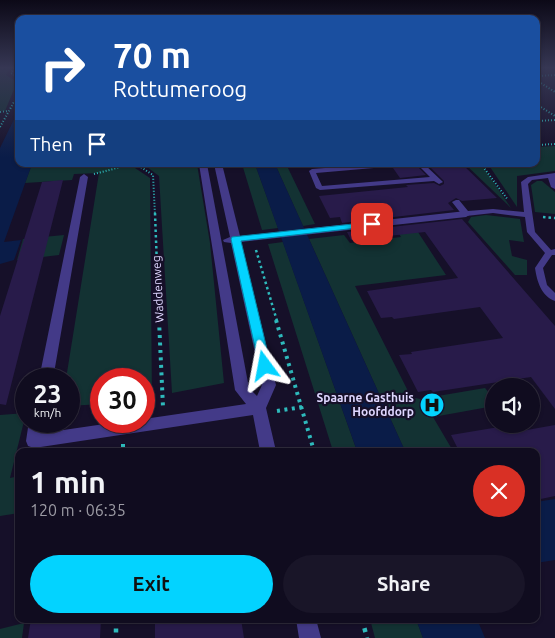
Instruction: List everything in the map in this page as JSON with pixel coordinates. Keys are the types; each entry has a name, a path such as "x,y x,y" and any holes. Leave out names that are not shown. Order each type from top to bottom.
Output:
{"street":[{"path":"204,167 218,241 242,390 259,408 267,448"},
{"path":"219,167 269,384 259,408"},
{"path":"48,368 84,177"},
{"path":"218,241 466,214"},
{"path":"36,433 34,441 259,408"},
{"path":"307,623 310,638"}],"lane":[{"path":"361,167 312,171 320,188 439,182 423,167"},
{"path":"555,176 551,180 555,187"},
{"path":"555,176 530,178 524,184 531,232 552,253 539,268 543,286 555,298"},
{"path":"456,202 466,214 493,211 528,215"}],"path":[{"path":"0,127 15,100"},
{"path":"540,107 555,116"},
{"path":"0,112 9,111"},
{"path":"540,121 555,120"},
{"path":"540,146 555,144"},
{"path":"84,177 121,167"},
{"name":"Waddenweg","path":"141,167 153,175 164,422"},
{"path":"484,167 514,208 514,213"},
{"path":"253,238 313,448"},
{"path":"259,408 280,411 302,407"},
{"path":"116,623 116,638"},
{"path":"363,623 368,638"}],"green space":[{"path":"0,98 10,98 5,111 0,111"},
{"path":"555,146 555,171 517,176 517,207 490,167 540,167 540,147"},
{"path":"31,167 134,167 150,178 152,368 90,368 90,405 80,405 80,368 68,368 99,173 74,174 72,180 25,183"},
{"path":"147,167 197,167 210,243 224,383 172,393 159,176"},
{"path":"243,167 256,167 278,228 262,230"},
{"path":"276,167 287,167 315,224 303,226"},
{"path":"468,167 483,167 511,208"},
{"path":"537,181 542,181 555,192 555,214 535,212 531,185"},
{"path":"486,215 520,219 524,242 509,240 512,256 527,260 527,275 515,275 468,222 471,217"},
{"path":"414,226 446,275 355,286 411,397 420,399 485,388 485,408 433,417 451,448 404,448 309,239 344,235 350,243 401,237 396,229"},
{"path":"64,235 59,255 17,260 23,239"},
{"path":"283,242 356,448 332,448 268,244"},
{"path":"15,414 15,433 21,433 17,448 15,448 15,458 10,478 15,477 15,514 0,516 0,415"},
{"path":"24,623 22,638 0,638 0,629"},
{"path":"371,623 417,623 423,638 375,638"}],"water":[{"path":"15,117 15,167 31,167 4,242 21,240 14,260 0,264 0,148"},
{"path":"256,167 276,167 404,448 356,448"},
{"path":"555,499 555,560 540,562 540,501"},
{"path":"417,623 479,623 485,638 423,638"}],"building":[{"path":"418,167 426,175 400,178 393,168"},
{"path":"430,167 465,167 497,198 462,201 456,198 448,203 454,210 342,223 340,217 330,218 319,196 408,187 406,185 434,183 440,186 444,184 444,181"},
{"path":"63,180 6,405 0,404 0,316 42,182"},
{"path":"462,219 555,326 555,409 540,389 540,378 485,378 485,384 433,392 431,390 418,392 399,355 503,338 480,307 394,319 392,317 381,318 367,291 458,278 425,232 351,240 347,232"},
{"path":"555,425 555,496 540,499 540,448 458,448 451,435 485,429 485,433 540,433 540,428"},
{"path":"30,623 101,623 100,638 28,638"},
{"path":"155,623 242,623 244,638 155,638"}],"place":[{"name":"Spaarne Gasthuis Hoofddorp","path":"432,405"}],"route":[{"path":"265,366 235,239 372,224"}]}
